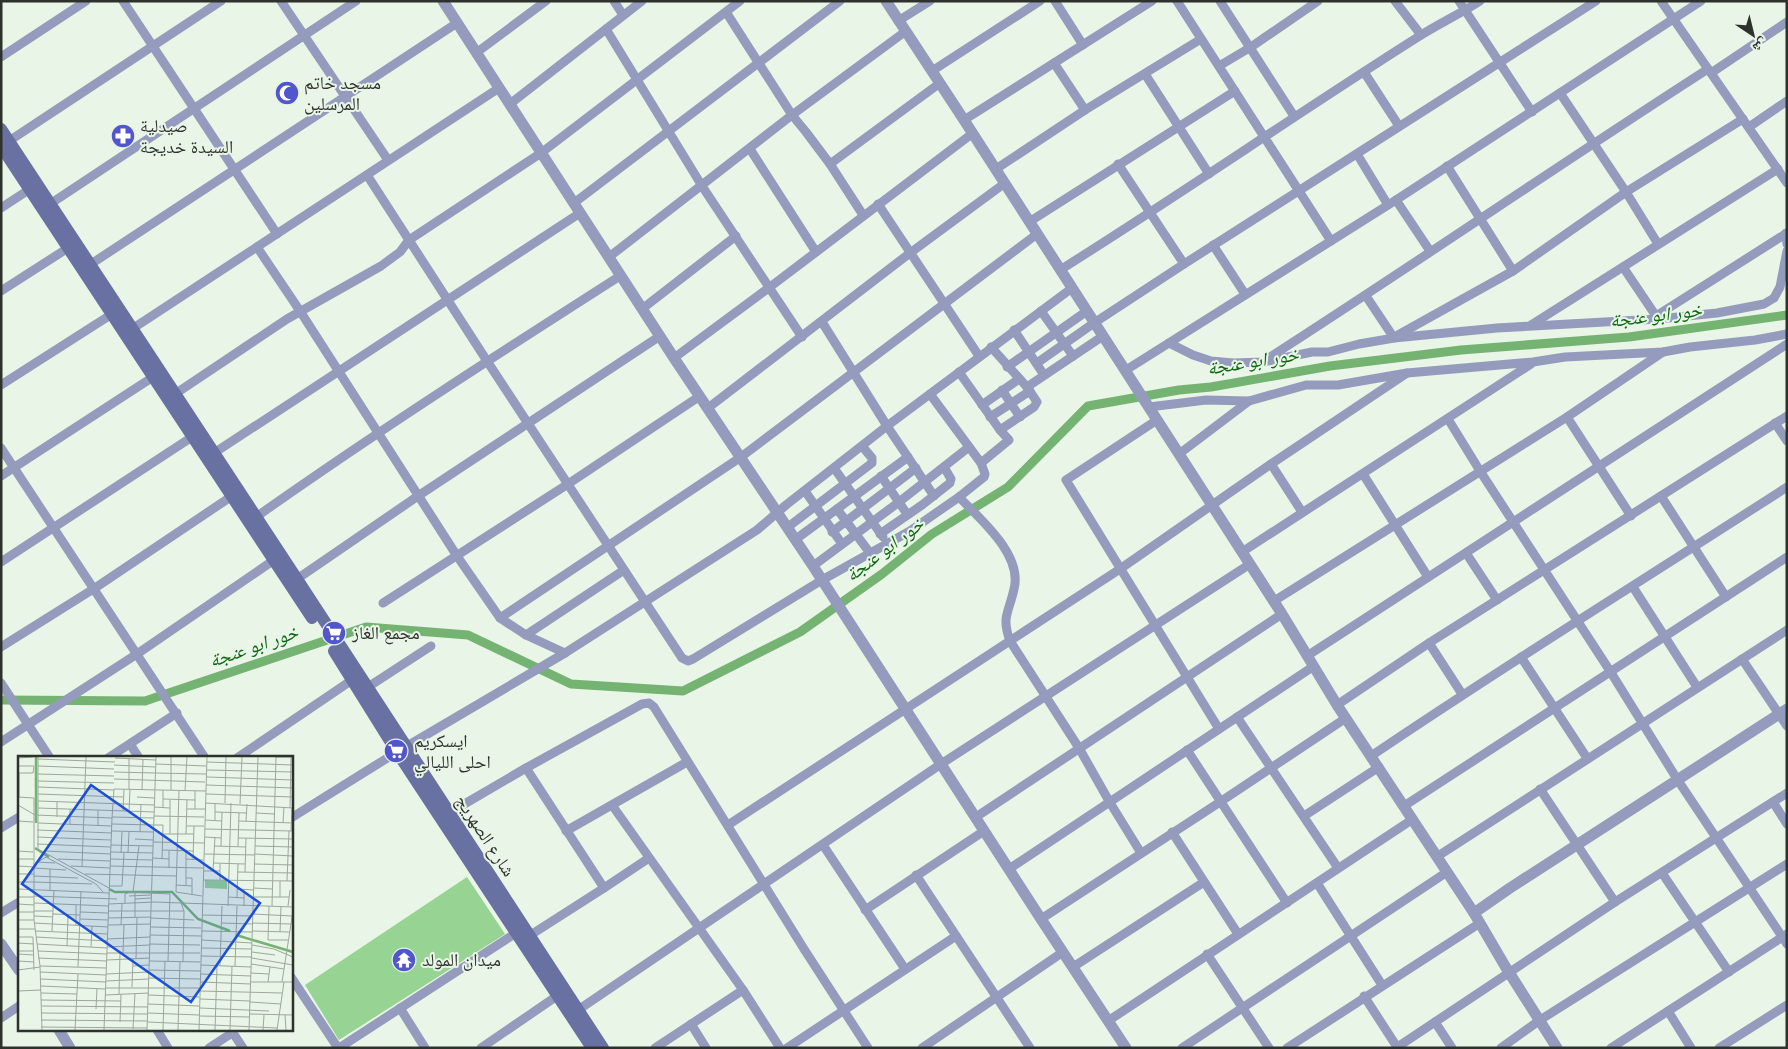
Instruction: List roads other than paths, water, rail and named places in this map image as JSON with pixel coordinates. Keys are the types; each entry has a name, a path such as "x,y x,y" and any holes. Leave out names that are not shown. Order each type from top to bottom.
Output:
{"main road":[{"path":"1,129 5,144 30,190 274,560 334,644"},
{"path":"5,144 50,204 91,264 297,579 325,630"},
{"name":"شارع الصهريج","path":"334,644 352,680 449,813 603,1048"},
{"name":"شارع الصهريج","path":"334,644 368,687 402,750 516,933 592,1048"}],"street":[{"path":"1,57 86,1"},
{"path":"123,1 277,234"},
{"path":"5,144 221,1"},
{"path":"281,1 388,160"},
{"path":"50,204 356,1"},
{"path":"476,53 546,1"},
{"path":"614,1 623,15"},
{"path":"510,104 642,1"},
{"path":"175,394 300,310 381,266 400,252 409,240 541,153 740,1"},
{"path":"214,452 447,300 577,208 668,132 840,1"},
{"path":"886,1 1274,601 1337,705 1438,856 1557,1048"},
{"path":"898,21 930,1"},
{"path":"932,72 1040,1"},
{"path":"1055,1 1083,44"},
{"path":"964,120 1152,1"},
{"path":"1177,1 1331,240"},
{"path":"1220,1 1294,116"},
{"path":"1219,66 1251,47 1307,4 1318,1"},
{"path":"1396,1 1420,35"},
{"path":"1459,1 1532,112"},
{"path":"1060,270 1420,35 1480,1"},
{"path":"1036,363 1184,264 1596,1"},
{"path":"1661,1 1786,182"},
{"path":"1126,370 1392,203 1701,1"},
{"path":"446,3 476,53 620,276 796,539 1126,1048"},
{"path":"726,12 792,116 830,164 863,215"},
{"path":"1262,362 1366,296 1430,251 1594,143 1787,22"},
{"path":"91,264 457,23"},
{"path":"606,29 702,186 802,337"},
{"path":"609,257 906,31"},
{"path":"996,169 1085,110 1201,39"},
{"path":"1054,64 1085,110"},
{"path":"1364,72 1399,126"},
{"path":"1145,74 1209,174"},
{"path":"830,164 940,83"},
{"path":"132,329 500,88"},
{"path":"1029,222 1235,91"},
{"path":"1560,93 1658,244"},
{"path":"1748,127 1787,101"},
{"path":"1394,338 1513,271 1626,192 1743,119"},
{"path":"674,358 973,133"},
{"path":"750,149 816,252"},
{"path":"1357,154 1430,251"},
{"path":"1118,164 1184,264"},
{"path":"1448,166 1513,271"},
{"path":"1530,326 1778,169"},
{"path":"367,175 607,545 682,658 688,661 924,521 959,498 984,477 984,469 981,463 930,394"},
{"path":"708,408 910,253 1005,183"},
{"path":"1,208 30,190"},
{"path":"878,204 979,356"},
{"path":"1657,317 1786,233 1787,244"},
{"path":"500,618 741,457 1037,234"},
{"path":"642,309 736,236"},
{"path":"1214,245 1245,294"},
{"path":"1,291 68,248"},
{"path":"257,248 300,310 377,434 500,618 526,635 565,653"},
{"path":"1170,343 1193,355 1211,361 1233,363 1262,362 1312,352 1328,352 1394,338 1717,313 1764,304 1774,298 1780,287 1787,251"},
{"path":"1623,267 1657,317"},
{"path":"256,517 487,361 620,276"},
{"path":"292,817 530,672 565,653 758,530 887,426 1072,288"},
{"path":"1366,296 1394,338"},
{"path":"1041,311 1073,356"},
{"path":"1007,367 1087,311"},
{"path":"1,385 112,314"},
{"path":"822,322 887,426 934,496"},
{"path":"1014,330 1044,375"},
{"path":"1146,403 1206,400 1249,401 1306,385 1338,384 1407,373 1565,358 1663,352 1787,334"},
{"path":"297,579 418,496 660,336"},
{"path":"990,417 1011,404 1044,375 1103,336"},
{"path":"1307,656 1787,344"},
{"path":"991,347 1036,399 1036,404 1000,430"},
{"path":"1274,601 1567,417 1663,352"},
{"path":"1242,552 1533,362"},
{"path":"959,372 990,417 1010,440 981,463"},
{"path":"728,825 1120,569 1271,464 1407,373"},
{"path":"1,476 153,377"},
{"path":"982,405 1019,379"},
{"path":"1002,390 1020,417"},
{"path":"383,603 568,484 700,396"},
{"path":"1179,454 1249,401"},
{"path":"1337,705 1429,643 1787,416"},
{"path":"1567,417 1631,516"},
{"path":"1448,419 1512,522 1578,621 1678,779 1785,939 1729,972 1611,1048"},
{"path":"1157,420 1066,480 1219,729"},
{"path":"1775,423 1787,441"},
{"path":"1,562 192,437"},
{"path":"788,527 866,468 873,460 862,446"},
{"path":"813,566 969,447"},
{"path":"1,448 177,713 203,756"},
{"path":"796,539 908,457"},
{"path":"1271,464 1302,512"},
{"path":"880,534 934,496 951,481 944,467"},
{"path":"834,468 888,543"},
{"path":"866,468 889,488 907,514"},
{"path":"832,532 916,468"},
{"path":"1363,474 1428,577"},
{"path":"855,476 873,500"},
{"path":"1371,756 1462,694 1787,488"},
{"path":"805,491 823,520 842,544"},
{"path":"1,647 95,588 232,496"},
{"path":"1661,496 1726,597"},
{"path":"959,498 1001,543 1014,567 1016,577 1015,589 1005,622 1010,641 1080,748 1109,801 1141,853"},
{"path":"916,508 924,521"},
{"path":"837,509 870,553"},
{"path":"1466,553 1497,600"},
{"path":"1404,806 1787,557"},
{"path":"1,742 137,654 274,560"},
{"path":"578,1010 942,764 1250,564"},
{"path":"526,635 624,570"},
{"path":"1633,587 1697,687"},
{"path":"976,817 1282,614"},
{"path":"1438,856 1787,630"},
{"path":"1429,643 1462,694"},
{"path":"368,687 431,646"},
{"path":"1521,658 1587,758"},
{"path":"1742,659 1783,711 1787,726"},
{"path":"1009,869 1314,666"},
{"path":"240,756 352,680"},
{"path":"1,684 49,756"},
{"path":"449,813 526,768 642,704 649,702 654,707 809,957 868,1048"},
{"path":"1287,1048 1382,985 1578,844 1783,711"},
{"path":"111,756 177,713"},
{"path":"1238,717 1338,868"},
{"path":"1041,919 1346,718"},
{"path":"130,744 138,756"},
{"path":"1187,750 1287,903"},
{"path":"566,831 687,762"},
{"path":"1304,816 1378,767"},
{"path":"526,768 604,888"},
{"path":"1540,789 1615,902"},
{"path":"1364,996 1397,1047 1615,902 1787,793"},
{"path":"1773,802 1787,824"},
{"path":"612,805 743,990 780,1048"},
{"path":"1,828 18,818"},
{"path":"1108,1021 1413,819"},
{"path":"865,910 984,831"},
{"path":"1172,832 1238,934"},
{"path":"823,845 905,969"},
{"path":"529,936 649,858"},
{"path":"1501,1048 1540,1020 1787,864"},
{"path":"1182,1048 1447,872"},
{"path":"1662,873 1729,972"},
{"path":"916,875 1030,1048"},
{"path":"1073,968 1204,882"},
{"path":"1317,883 1382,985"},
{"path":"1,913 18,903"},
{"path":"292,978 339,1048 516,933"},
{"path":"787,1048 956,936"},
{"path":"1,944 18,969"},
{"path":"922,1048 1063,952"},
{"path":"1208,954 1269,1048"},
{"path":"655,1048 743,990"},
{"path":"481,1048 494,1044 558,996"},
{"path":"1719,1048 1787,1005"},
{"path":"1,1018 18,1007"},
{"path":"400,1008 425,1048"},
{"path":"1668,1011 1691,1048"},
{"path":"1435,1022 1452,1048"},
{"path":"691,1024 706,1048"},
{"path":"60,1032 70,1048"},
{"path":"158,1032 168,1048"},
{"path":"209,1048 231,1032"},
{"path":"233,1032 243,1048"}],"waterway":[{"name":"خور ابو عنجة","path":"1,700 145,701 366,627 468,635 571,684 683,691 800,632 882,574 932,534 1008,487 1088,406 1330,366 1461,350 1629,337 1787,315"}],"place":[{"name":"مسجد خاتم المرسلين","path":"287,93"},
{"name":"صيدلية السيدة خديجة","path":"123,136"},
{"name":"مجمع الغاز","path":"334,633"},
{"name":"ايسكريم احلى الليالي","path":"396,751"},
{"name":"ميدان المولد","path":"404,960"}]}
